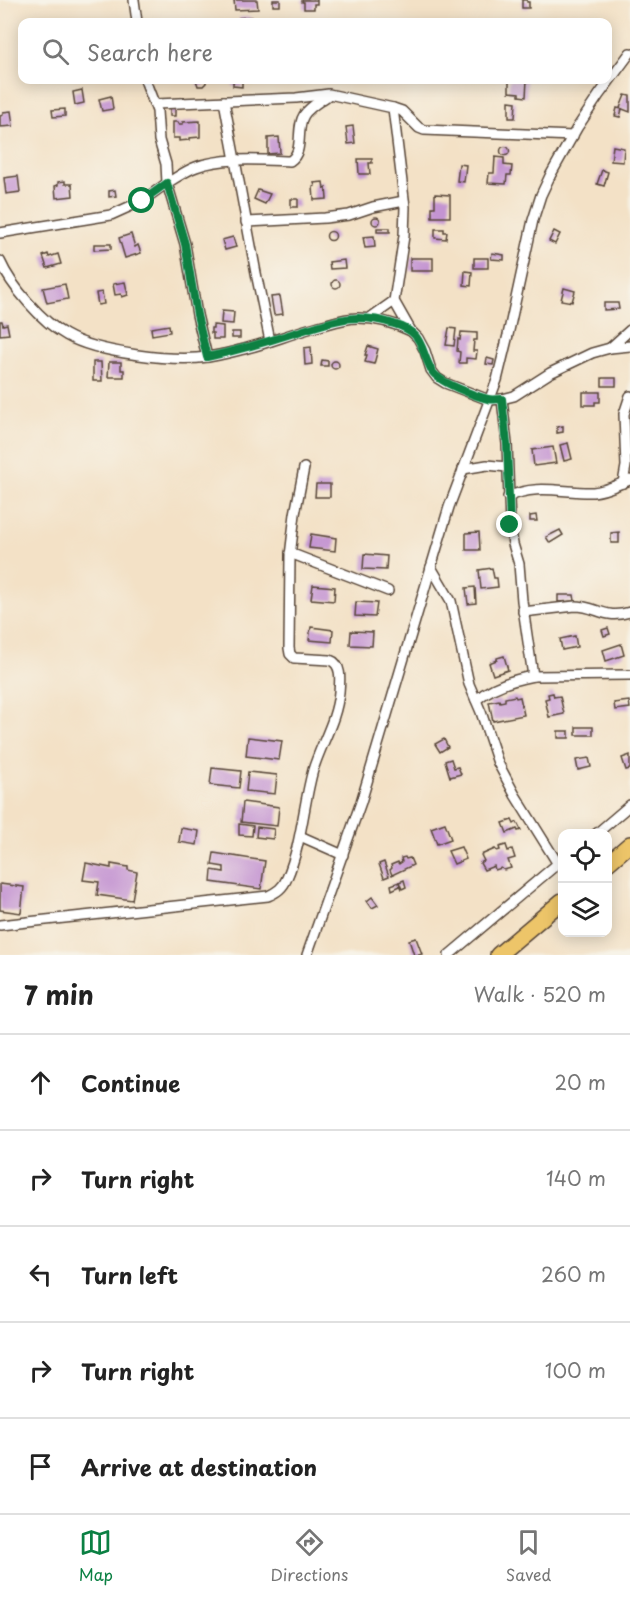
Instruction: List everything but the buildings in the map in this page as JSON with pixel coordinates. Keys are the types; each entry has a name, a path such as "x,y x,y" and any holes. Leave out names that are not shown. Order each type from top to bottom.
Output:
{"main road":[{"path":"612,860 630,844"},
{"path":"498,955 558,904"}],"street":[{"path":"134,0 136,18"},
{"path":"612,77 630,53"},
{"path":"147,84 156,104 159,140 166,164 167,183 185,244 207,357"},
{"path":"307,955 361,802 448,507 497,380 533,220 550,176 607,84"},
{"path":"156,104 296,99 329,94 402,111 424,130 573,136"},
{"path":"0,232 111,215 142,201 184,172 197,166 236,161 290,160 296,157 298,151 299,130 303,116 329,94"},
{"path":"224,101 270,341"},
{"path":"393,108 404,201 404,236 394,301 411,331 418,338 436,378 489,400 502,399 514,396 570,363 610,348 630,346"},
{"path":"246,222 325,218 404,201"},
{"path":"0,261 3,269 28,303 53,326 78,341 101,348 166,358 207,357 240,350 336,321 355,318 370,318 396,324 411,331"},
{"path":"370,318 394,301"},
{"path":"610,348 630,330"},
{"path":"508,497 534,489 594,492 626,482 624,414 630,396"},
{"path":"502,399 507,444 511,535 519,564 523,612 533,676"},
{"path":"463,470 487,465 507,467"},
{"path":"0,925 268,896 279,891 286,880 300,836 313,770 337,705 340,678 336,662 299,659 290,654 290,553 304,468"},
{"path":"290,553 388,591"},
{"path":"431,567 451,601 469,684 502,772 558,859"},
{"path":"523,612 575,606 610,615 630,612"},
{"path":"476,700 494,688 533,676 630,675"},
{"path":"602,829 630,806"},
{"path":"300,836 343,855"},
{"path":"449,955 558,864"}],"route":[{"path":"142,201 167,183 185,244 207,357 240,350 336,321 370,318 396,324 411,331 425,351 436,378 489,400 502,399 507,444 510,525"}]}
